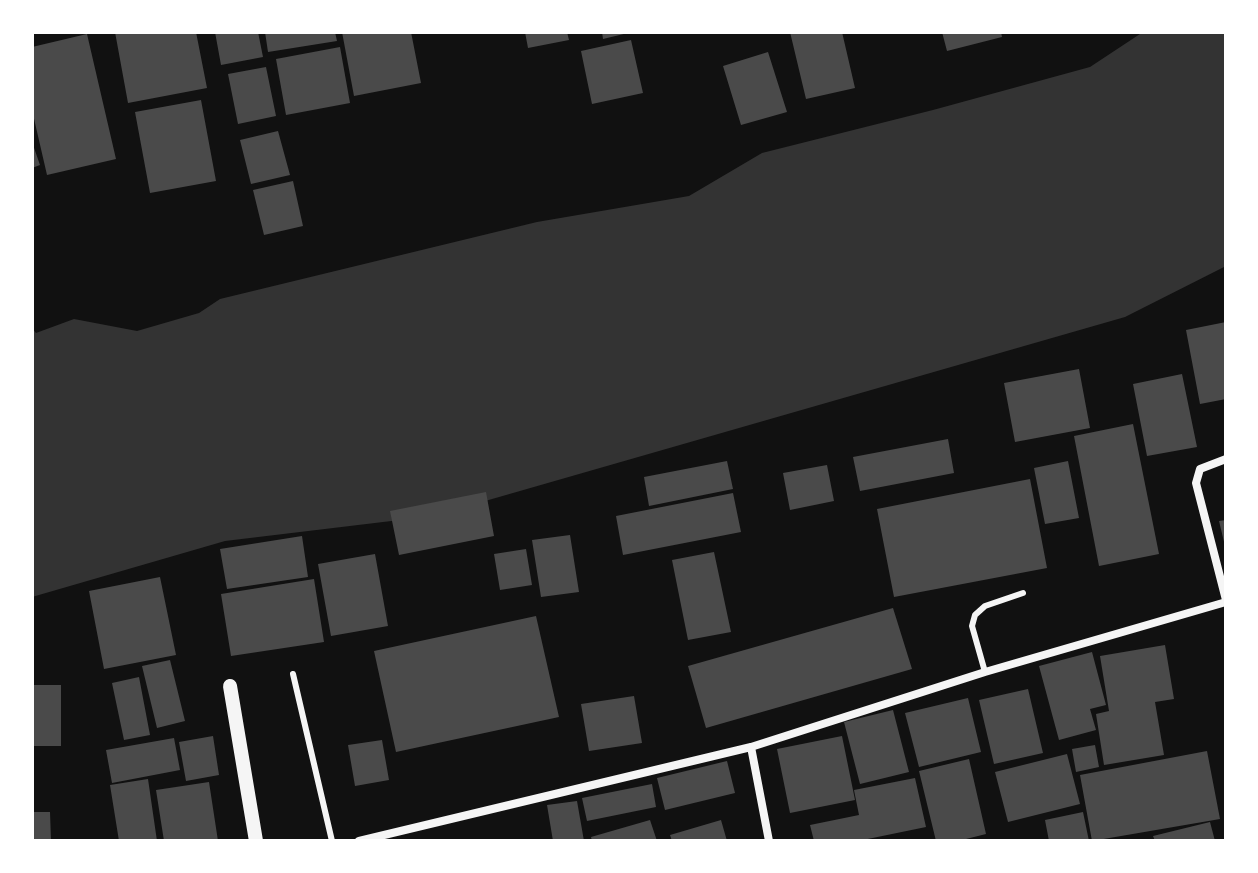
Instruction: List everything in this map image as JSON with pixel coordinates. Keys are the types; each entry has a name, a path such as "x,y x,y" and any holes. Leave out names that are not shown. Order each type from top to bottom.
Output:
{"street":[{"path":"359,841 751,747 985,672 1226,601 1196,483 1200,469 1226,459"},
{"path":"230,686 256,841"},
{"path":"751,747 769,841"}],"lane":[{"path":"985,672 972,626 975,615 985,606 1023,593"},
{"path":"293,674 332,841"}],"shaded area":[{"path":"1143,32 1226,32 1226,266 1125,317 433,516 225,541 32,597 32,328 36,333 74,319 137,331 199,313 220,299 537,222 689,196 762,153 1090,67"}],"building":[{"path":"115,32 196,32 207,88 128,103"},
{"path":"215,32 258,32 263,57 221,65"},
{"path":"265,32 335,32 337,41 268,52"},
{"path":"342,32 411,32 421,83 354,96"},
{"path":"525,32 567,32 569,40 528,48"},
{"path":"602,32 628,32 628,33 603,39"},
{"path":"790,32 842,32 855,88 806,99"},
{"path":"942,32 1001,32 1002,37 947,51"},
{"path":"87,34 116,159 47,175 32,110 32,47"},
{"path":"631,40 643,93 592,104 581,51"},
{"path":"340,47 350,103 286,115 276,59"},
{"path":"768,52 787,112 741,125 723,66"},
{"path":"266,67 276,116 238,124 228,74"},
{"path":"201,100 216,181 150,193 135,112"},
{"path":"278,131 290,175 251,184 240,140"},
{"path":"32,142 40,165 32,168"},
{"path":"293,181 303,226 264,235 253,190"},
{"path":"1226,322 1226,399 1200,404 1186,330"},
{"path":"1079,369 1090,428 1015,442 1004,383"},
{"path":"1182,374 1197,447 1147,456 1133,384"},
{"path":"1133,424 1159,554 1099,566 1074,436"},
{"path":"948,439 954,473 860,491 853,457"},
{"path":"727,461 733,489 649,506 644,477"},
{"path":"1068,461 1079,518 1045,524 1034,468"},
{"path":"827,465 834,501 790,510 783,473"},
{"path":"1030,479 1047,568 894,597 877,509"},
{"path":"486,492 494,536 399,555 390,511"},
{"path":"733,493 741,532 623,555 616,516"},
{"path":"1226,520 1226,546 1225,546 1219,521"},
{"path":"570,535 579,592 541,597 532,540"},
{"path":"302,536 308,577 227,589 220,549"},
{"path":"526,549 532,585 500,590 494,554"},
{"path":"714,552 731,632 688,640 672,560"},
{"path":"375,554 388,626 331,636 318,564"},
{"path":"160,577 176,655 104,669 89,591"},
{"path":"314,579 324,642 231,656 221,594"},
{"path":"893,608 912,669 706,728 688,666"},
{"path":"536,616 559,717 396,752 374,651"},
{"path":"1165,645 1174,699 1155,702 1164,755 1104,765 1096,714 1109,711 1100,656"},
{"path":"1092,652 1106,705 1090,709 1096,730 1059,740 1039,666"},
{"path":"170,660 185,721 157,728 142,666"},
{"path":"139,677 150,735 124,740 112,683"},
{"path":"32,685 61,685 61,746 32,746"},
{"path":"1028,689 1043,753 994,764 979,700"},
{"path":"634,696 642,743 589,751 581,704"},
{"path":"968,698 981,752 919,767 905,713"},
{"path":"893,710 909,772 860,784 844,722"},
{"path":"213,736 219,775 186,781 179,742"},
{"path":"842,736 855,800 790,813 777,749"},
{"path":"174,738 180,770 112,783 106,750"},
{"path":"382,740 389,780 355,786 348,745"},
{"path":"1095,745 1099,767 1076,772 1072,749"},
{"path":"1207,751 1220,819 1092,841 1080,775"},
{"path":"1067,754 1080,804 1008,822 995,772"},
{"path":"969,759 986,834 958,841 936,841 919,771"},
{"path":"727,761 735,793 665,810 657,778"},
{"path":"915,778 926,827 858,841 814,841 810,825 859,815 854,790"},
{"path":"148,779 157,841 119,841 110,785"},
{"path":"209,782 218,841 164,841 156,790"},
{"path":"652,784 656,807 587,821 582,798"},
{"path":"577,801 584,841 553,841 547,805"},
{"path":"32,812 50,812 51,841 32,841"},
{"path":"1083,812 1089,841 1049,841 1045,820"},
{"path":"650,820 657,841 592,841 591,837"},
{"path":"721,820 727,841 672,841 670,835"},
{"path":"1210,822 1215,841 1155,841 1153,836"}]}
